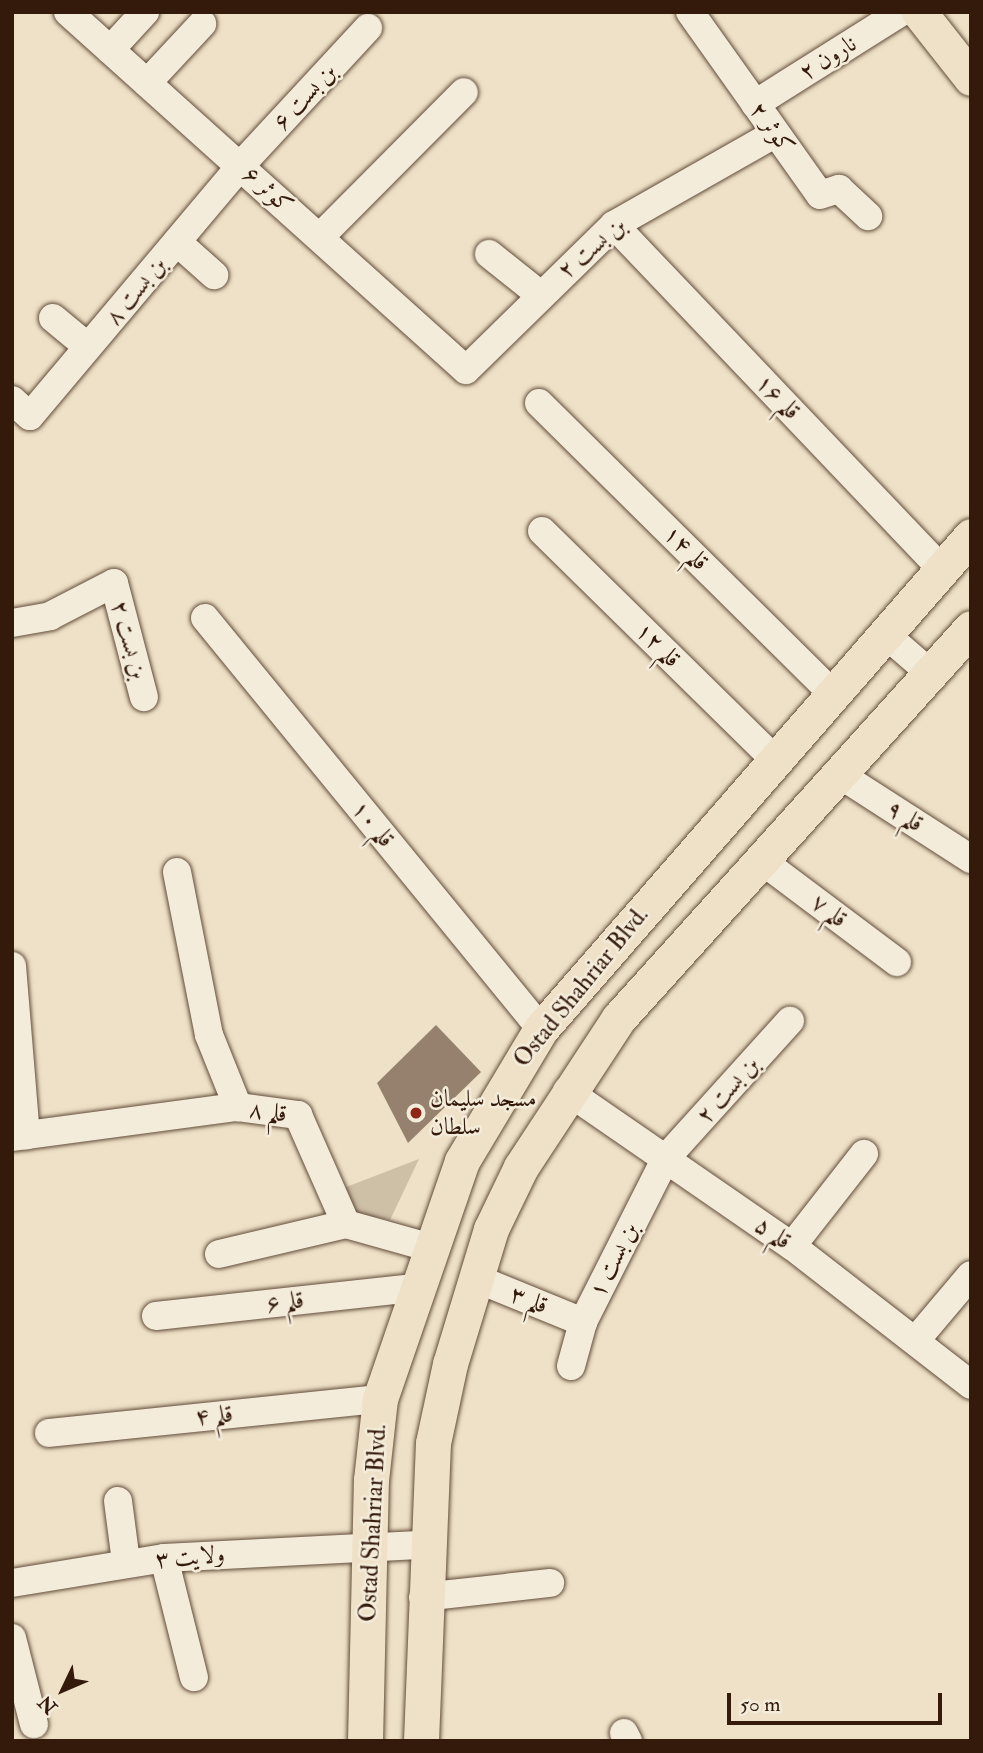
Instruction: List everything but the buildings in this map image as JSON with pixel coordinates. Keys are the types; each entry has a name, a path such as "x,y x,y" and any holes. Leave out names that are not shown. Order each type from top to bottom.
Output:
{"main road":[{"path":"919,12 971,78"},
{"name":"Ostad Shahriar Blvd.","path":"365,1741 369,1543 380,1398 428,1247 462,1161 541,1029 971,537"},
{"name":"Ostad Shahriar Blvd.","path":"421,1741 424,1545 433,1443 475,1278 521,1167 567,1091 619,1018 971,628"}],"street":[{"name":"کوثر ۶","path":"68,12 466,370"},
{"path":"110,50 145,12"},
{"name":"کوثر ۲","path":"690,12 820,195 839,189 869,216"},
{"name":"نارون ۲","path":"755,104 901,12"},
{"path":"147,83 202,24"},
{"name":"بن بست ۶","path":"241,166 368,28"},
{"path":"320,237 464,92"},
{"name":"بن بست ۲","path":"466,370 538,293 614,225 775,133"},
{"name":"بن بست ۸","path":"21,408 88,347 241,166"},
{"name":"قلم ۱۶","path":"614,225 942,569"},
{"path":"177,242 214,275"},
{"path":"489,254 538,293"},
{"path":"53,318 88,347"},
{"name":"قلم ۱۴","path":"539,403 833,694"},
{"name":"قلم ۱۲","path":"542,531 775,760"},
{"name":"بن بست ۲","path":"12,623 50,616 114,583 144,697"},
{"name":"قلم ۱۰","path":"205,618 541,1029"},
{"path":"885,634 930,673"},
{"name":"قلم ۹","path":"839,774 971,859"},
{"name":"قلم ۷","path":"761,860 897,962"},
{"name":"قلم ۸","path":"177,872 209,1035 238,1107 298,1115 346,1224"},
{"path":"12,966 19,1136 238,1107"},
{"name":"بن بست ۲","path":"666,1158 790,1021"},
{"name":"قلم ۵","path":"567,1091 792,1246 971,1385"},
{"path":"792,1246 864,1154"},
{"name":"بن بست ۱","path":"570,1366 583,1322 666,1158"},
{"path":"219,1254 346,1224 428,1247"},
{"path":"916,1340 971,1275"},
{"name":"قلم ۳","path":"475,1278 583,1322"},
{"name":"قلم ۶","path":"156,1316 414,1288"},
{"name":"قلم ۴","path":"49,1433 380,1398"},
{"path":"118,1500 126,1562"},
{"name":"ولایت ۳","path":"12,1583 126,1562 164,1558 369,1543 424,1545"},
{"path":"164,1558 194,1677"},
{"path":"423,1597 550,1583"},
{"path":"12,1638 34,1724"}],"shaded area":[{"path":"419,1159 390,1220 355,1213 341,1189"}],"place":[{"name":"مسجد سلیمان سلطان","path":"416,1113"}]}
